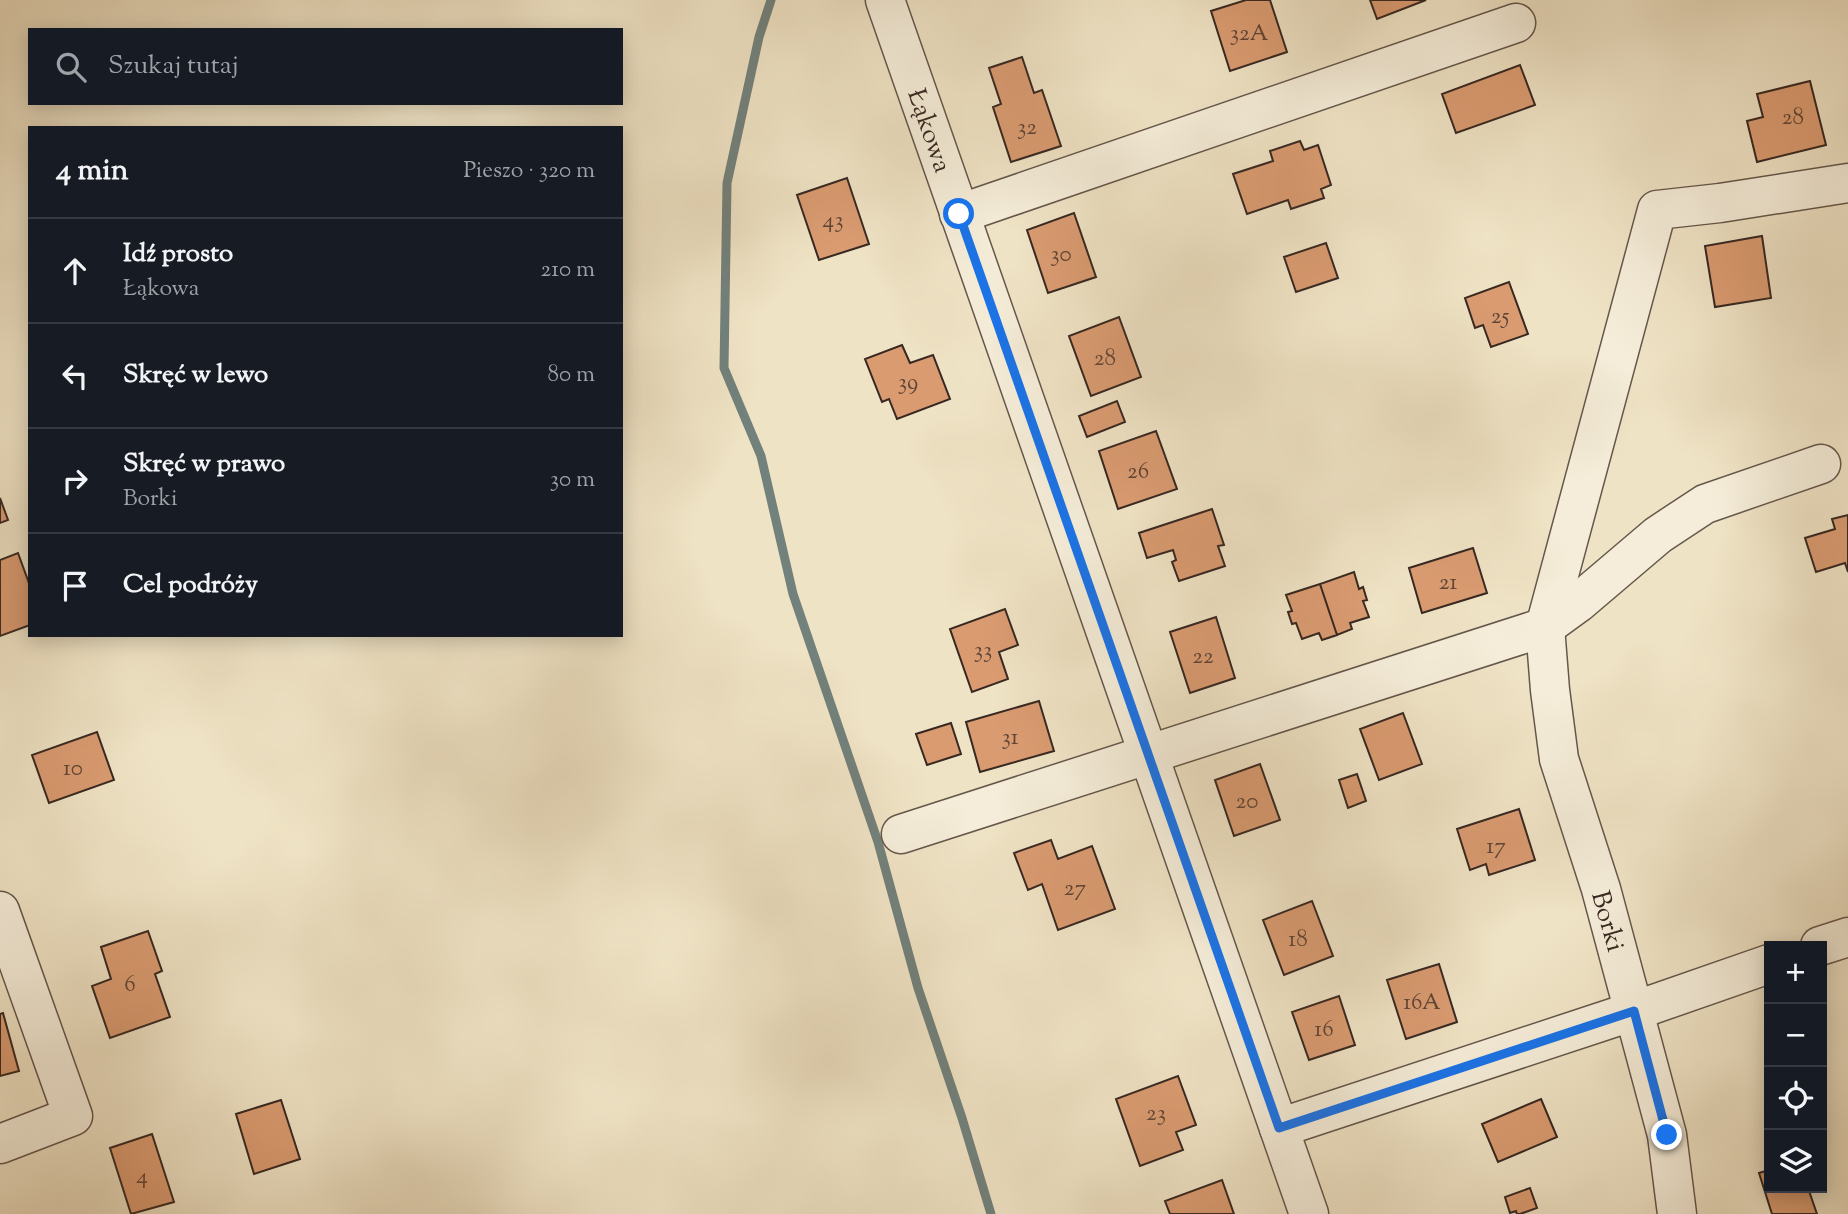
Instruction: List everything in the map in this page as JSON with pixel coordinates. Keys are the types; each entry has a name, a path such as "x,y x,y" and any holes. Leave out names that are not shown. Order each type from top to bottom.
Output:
{"street":[{"name":"Łąkowa","path":"884,0 1309,1214"},
{"path":"959,214 1516,23"},
{"name":"Borki","path":"1678,1214 1667,1135 1601,889 1559,759 1549,690 1545,627 1657,210 1848,183"},
{"path":"901,834 1545,627 1578,603 1658,535 1705,504 1821,464"},
{"path":"0,911 74,1116 0,1144"},
{"path":"1827,944 1848,937"},
{"path":"1279,1128 1764,966"}],"building":[{"path":"1246,0 1270,0 1287,52 1230,71 1211,11"},
{"path":"1370,0 1426,0 1377,19"},
{"path":"1022,57 1034,93 1042,90 1061,146 1011,162 993,107 1001,104 989,68"},
{"path":"1520,65 1535,105 1456,133 1442,94"},
{"path":"1810,81 1826,145 1757,162 1747,121 1763,117 1757,94"},
{"path":"1300,141 1304,150 1318,145 1331,185 1321,189 1324,198 1291,209 1288,200 1247,214 1233,174 1273,161 1270,151"},
{"path":"847,178 869,244 819,260 797,195"},
{"path":"1074,213 1096,277 1048,293 1027,230"},
{"path":"1762,236 1771,298 1715,307 1705,246"},
{"path":"1326,243 1338,278 1296,292 1284,257"},
{"path":"1509,282 1528,334 1491,347 1483,325 1475,328 1465,298"},
{"path":"1119,317 1141,377 1091,396 1069,336"},
{"path":"902,345 910,363 933,355 950,399 897,419 889,399 882,402 865,359"},
{"path":"1117,401 1125,422 1087,437 1079,416"},
{"path":"1156,431 1177,489 1118,509 1099,451"},
{"path":"0,498 8,520 0,523"},
{"path":"1212,509 1224,545 1218,546 1225,566 1179,581 1172,562 1176,560 1173,550 1147,558 1139,533"},
{"path":"1848,515 1848,572 1845,563 1816,572 1805,538 1835,529 1832,519"},
{"path":"1473,548 1487,593 1422,613 1409,568"},
{"path":"18,553 28,580 28,626 0,636 0,560"},
{"path":"1354,572 1359,589 1363,587 1367,600 1363,601 1369,617 1350,623 1352,629 1337,635 1320,584"},
{"path":"1320,584 1337,635 1322,640 1319,633 1302,639 1296,623 1292,624 1288,612 1292,611 1286,595"},
{"path":"1005,609 1018,645 999,652 1008,679 972,692 950,629"},
{"path":"1216,617 1235,678 1190,693 1170,632"},
{"path":"1039,701 1054,751 980,772 966,722"},
{"path":"1403,713 1422,764 1379,780 1360,729"},
{"path":"951,723 961,754 927,765 916,734"},
{"path":"97,732 114,780 49,803 32,755"},
{"path":"1260,764 1280,820 1234,836 1215,780"},
{"path":"1357,774 1366,801 1348,808 1339,780"},
{"path":"1519,809 1535,860 1489,875 1486,864 1470,870 1457,829"},
{"path":"1051,840 1058,859 1092,846 1115,909 1058,930 1042,884 1028,890 1014,853"},
{"path":"1312,901 1333,956 1284,975 1263,920"},
{"path":"148,931 162,971 155,974 170,1017 110,1038 92,986 111,979 101,947"},
{"path":"1439,964 1457,1022 1406,1039 1387,980"},
{"path":"1339,996 1355,1045 1309,1060 1292,1012"},
{"path":"3,1013 19,1071 0,1076 0,1014"},
{"path":"1178,1076 1196,1125 1176,1132 1183,1150 1140,1166 1116,1099"},
{"path":"1541,1099 1557,1137 1498,1162 1482,1124"},
{"path":"281,1100 300,1159 254,1174 236,1114"},
{"path":"152,1134 174,1202 131,1214 110,1148"},
{"path":"1764,1172 1764,1189 1759,1173"},
{"path":"1222,1180 1234,1214 1170,1214 1165,1201"},
{"path":"1530,1188 1537,1208 1520,1214 1516,1211 1510,1213 1505,1197"},
{"path":"1765,1193 1810,1193 1817,1214 1772,1214"}],"waterway":[{"path":"771,0 759,37 727,183 724,368 761,456 793,594 878,842 918,988 991,1214"}],"route":[{"path":"959,214 1279,1128 1634,1011 1667,1135"}]}
